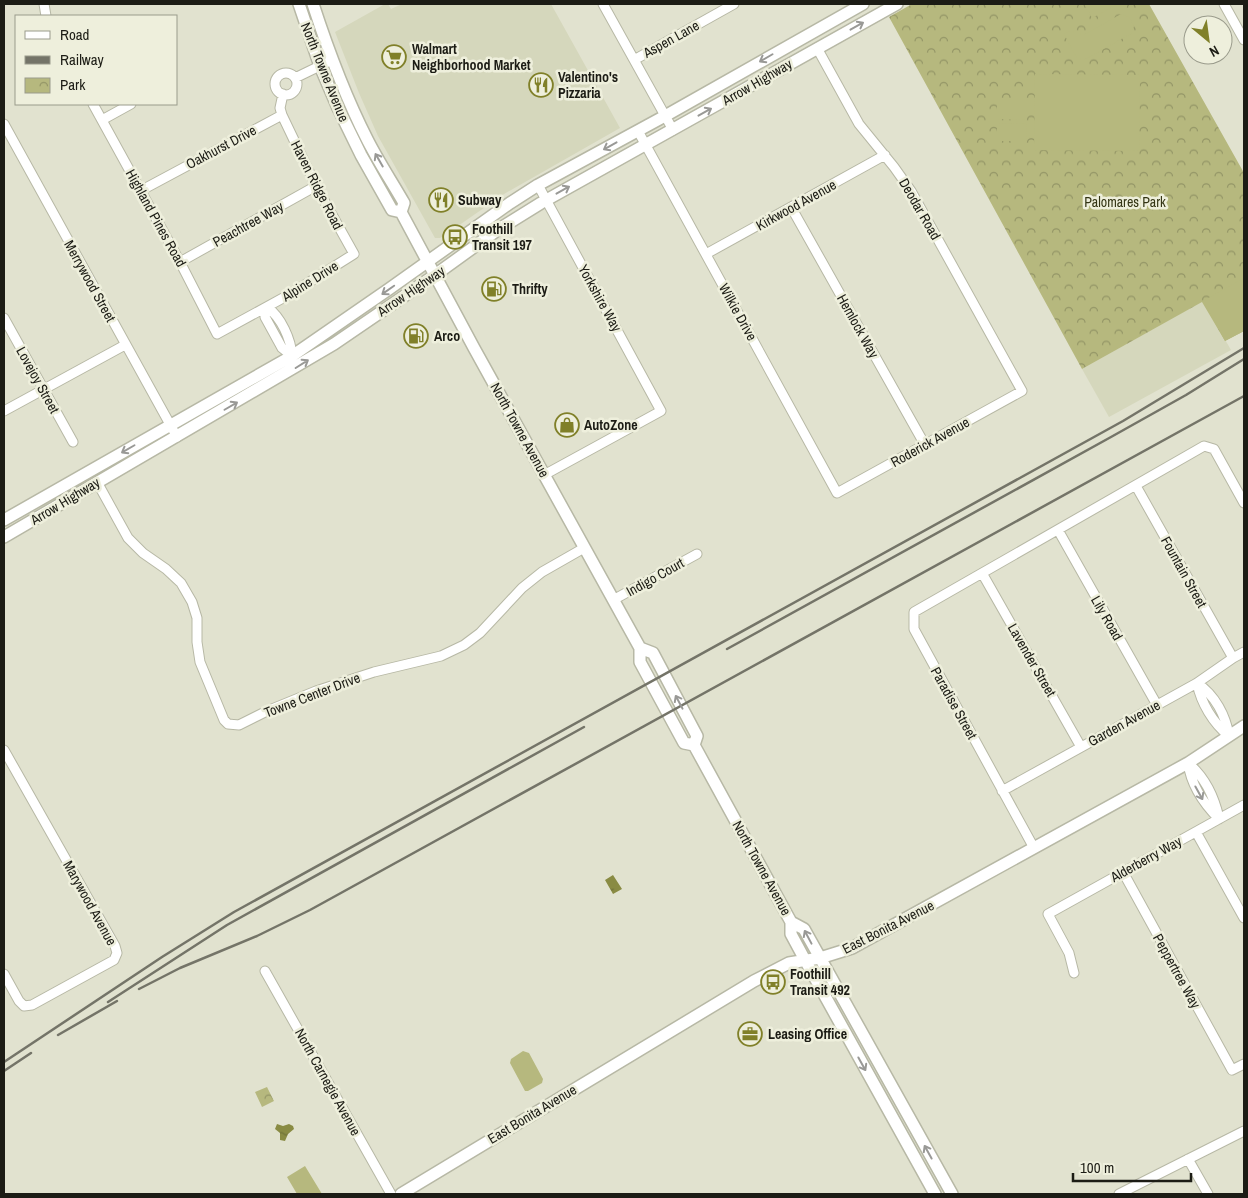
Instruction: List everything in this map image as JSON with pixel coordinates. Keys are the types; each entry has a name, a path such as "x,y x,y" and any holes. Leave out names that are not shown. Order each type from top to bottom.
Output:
{"main road":[{"name":"North Towne Avenue","path":"299,4 320,66 338,108 392,210 402,212"},
{"name":"North Towne Avenue","path":"313,4 332,60 367,139 404,203 402,212 428,262 640,648 653,653 697,736 694,745 791,922 804,929 952,1194"},
{"name":"Arrow Highway","path":"4,520 292,356 428,262 510,202 538,185 665,116 863,4"},
{"name":"Arrow Highway","path":"4,537 334,344 496,231 546,200 897,4"},
{"name":"Deodar Road","path":"809,34 817,48"},
{"name":"East Bonita Avenue","path":"401,1194 754,980 789,963 820,958 852,948 1188,763 1244,726"},
{"path":"791,922 791,934 935,1194"}],"street":[{"path":"603,4 673,130"},
{"name":"Aspen Lane","path":"634,60 734,4"},
{"path":"1224,4 1244,40"},
{"name":"Deodar Road","path":"817,48 859,124 885,155 911,191 1022,391"},
{"path":"296,78 332,60"},
{"path":"282,115 280,108 282,94 276,86 278,77 287,73 296,78"},
{"path":"282,94 289,94 294,90 297,84 296,78"},
{"name":"Highland Pines Road","path":"94,105 142,190 218,334"},
{"path":"102,120 129,105"},
{"name":"Haven Ridge Road","path":"282,115 316,186 354,254"},
{"name":"Oakhurst Drive","path":"142,190 282,115"},
{"name":"Merrywood Street","path":"4,124 177,437"},
{"name":"Wilkie Drive","path":"638,131 837,493"},
{"name":"Kirkwood Avenue","path":"706,254 885,155"},
{"name":"Yorkshire Way","path":"538,185 661,411 544,475"},
{"name":"Peachtree Way","path":"180,262 316,186"},
{"name":"Hemlock Way","path":"791,207 925,445"},
{"name":"Alpine Drive","path":"218,334 267,307 354,254"},
{"name":"Alpine Drive","path":"267,307 265,317 282,348 292,356"},
{"name":"Lovejoy Street","path":"4,318 73,442"},
{"path":"4,411 125,345"},
{"name":"Roderick Avenue","path":"837,493 1022,391"},
{"path":"982,573 1204,446 1214,449 1244,503"},
{"name":"Towne Center Drive","path":"97,482 128,538 143,553 166,569 181,583 192,602 197,618 197,642 200,662 222,715 228,724 233,725 246,722 267,711 316,691 374,672 441,656 464,645 482,631 522,588 535,577 584,548"},
{"name":"Fountain Street","path":"1136,486 1233,658"},
{"name":"Lily Road","path":"1058,530 1158,705"},
{"name":"Indigo Court","path":"613,600 697,554"},
{"name":"Paradise Street","path":"982,573 914,612 914,629 1034,848"},
{"name":"Lavender Street","path":"982,573 1081,747"},
{"name":"Garden Avenue","path":"1002,791 1197,683 1244,652"},
{"path":"1197,683 1199,694 1217,727 1228,736"},
{"name":"Marywood Avenue","path":"4,750 115,946 117,953 114,960 32,1005 24,1006 4,974"},
{"path":"1188,763 1190,777 1206,805 1220,819"},
{"name":"Alderberry Way","path":"1074,973 1069,953 1048,914 1244,805"},
{"path":"1196,832 1244,918"},
{"name":"Peppertree Way","path":"1123,872 1232,1070 1244,1064"},
{"name":"North Carnegie Avenue","path":"265,971 391,1194"},
{"path":"1119,1194 1244,1131"},
{"path":"1188,1159 1208,1194"}],"shaded area":[{"path":"388,4 391,9 402,4 551,4 620,128 504,194 440,238 435,238 378,136 335,32"},
{"path":"1203,301 1231,350 1109,417 1082,369"}],"green space":[{"name":"Palomares Park","path":"912,4 1149,4 1244,173 1244,331 1225,341 1202,302 1082,369 889,17"},
{"path":"1084,4 1118,4 1092,18"},
{"path":"1121,14 1129,17 1134,26 1132,33 1084,60 1077,58 1064,34 1070,31 1084,35"},
{"path":"1035,74 1140,75 1139,151 1034,150"},
{"path":"997,102 1027,102 1027,120 997,119"},
{"path":"997,123 1027,124 1026,141 997,141"},
{"path":"1244,278 1244,331 1225,341 1203,301"},
{"path":"523,1051 529,1053 543,1079 542,1083 528,1091 525,1091 510,1063 511,1059"},
{"path":"267,1087 274,1101 262,1107 255,1092"},
{"path":"305,1166 322,1194 297,1194 287,1177"}],"water":[{"path":"613,875 622,889 613,894 605,880"},
{"path":"277,1124 293,1126 294,1129 288,1134 285,1141 280,1140 280,1133 275,1129"}],"railway":[{"path":"4,1062 162,957 234,912 1123,421 1244,348"},
{"path":"727,649 1186,395 1244,359"},
{"path":"139,989 180,968 257,936 310,910 1244,396"},
{"path":"108,1002 227,925 584,727"},
{"path":"58,1035 117,1001"},
{"path":"4,1071 31,1053"}],"place":[{"name":"Walmart Neighborhood Market","path":"394,57"},
{"name":"Valentino's Pizzaria","path":"541,85"},
{"name":"Subway","path":"441,200"},
{"name":"Foothill Transit 197","path":"455,237"},
{"name":"Thrifty","path":"494,289"},
{"name":"Arco","path":"416,336"},
{"name":"AutoZone","path":"567,425"},
{"name":"Foothill Transit 492","path":"773,982"},
{"name":"Leasing Office","path":"750,1034"}]}
